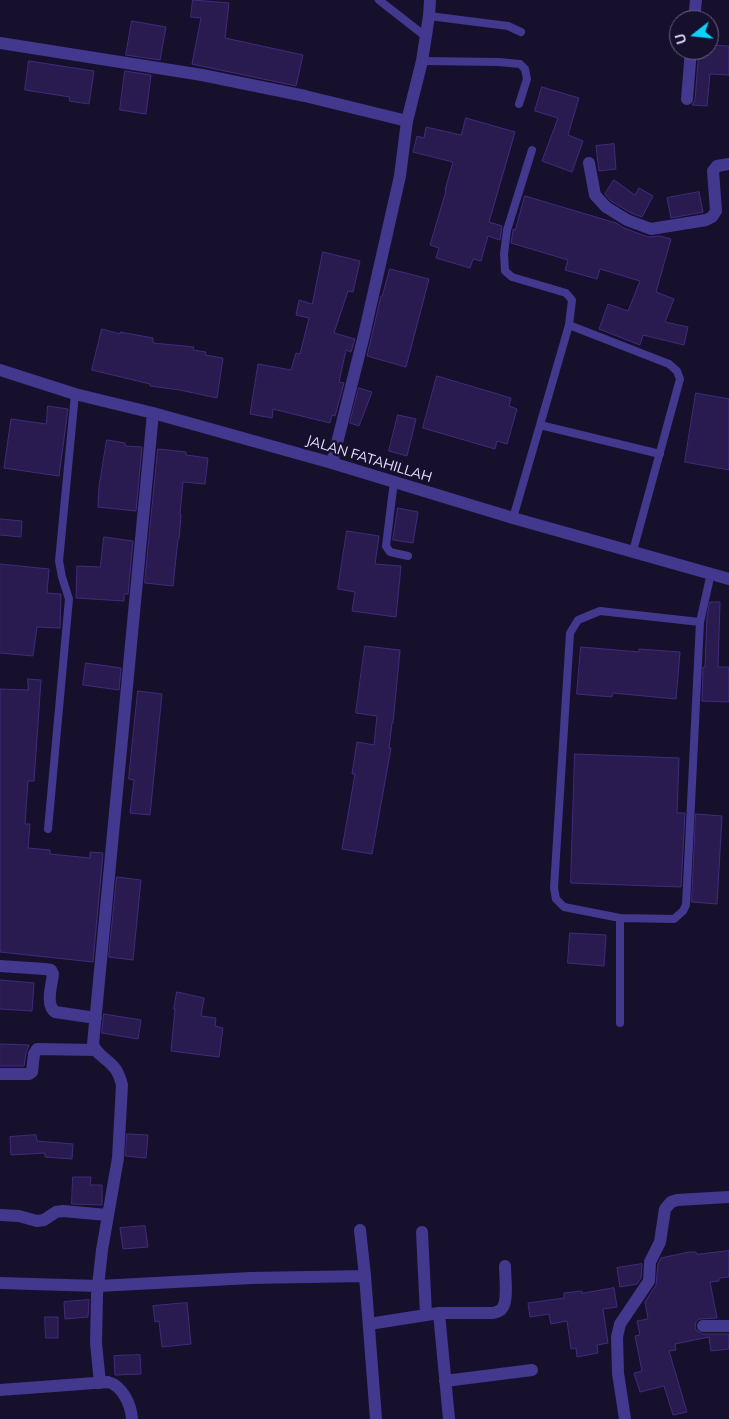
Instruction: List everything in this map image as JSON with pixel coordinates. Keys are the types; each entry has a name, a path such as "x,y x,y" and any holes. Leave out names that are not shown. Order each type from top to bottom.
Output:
{"street":[{"path":"332,462 364,335 400,176 407,121 422,60 430,0"},
{"path":"0,43 202,75 306,96 407,121"},
{"path":"687,99 691,60"},
{"path":"590,163 595,195 600,201 627,220 651,229 712,217 716,211 713,171 717,166 729,164"},
{"name":"JALAN FATAHILLAH","path":"0,370 75,394 153,412 332,462 513,518 729,579"},
{"path":"100,1383 96,1343 98,1286 107,1215 118,1158 122,1085 119,1074 113,1065 95,1050 93,1044 153,412"},
{"path":"0,966 51,970 53,974 50,1004 52,1009 55,1012 96,1018"},
{"path":"0,1074 29,1074 32,1072 34,1054 37,1049 95,1050"},
{"path":"625,1419 618,1373 617,1337 620,1324 649,1281 650,1262 660,1242 665,1209 667,1205 677,1200 729,1197"},
{"path":"0,1215 19,1216 37,1221 64,1211 107,1215"},
{"path":"360,1230 376,1419"},
{"path":"422,1232 432,1314 445,1381 449,1419"},
{"path":"369,1324 432,1314 493,1313 499,1311 505,1303 505,1266"},
{"path":"0,1283 98,1286 251,1278 365,1276"},
{"path":"703,1326 729,1326"},
{"path":"445,1381 532,1370"},
{"path":"0,1390 112,1383 120,1390 131,1407 132,1419"}],"lane":[{"path":"380,0 425,36"},
{"path":"429,16 508,26 521,32"},
{"path":"422,60 520,64 525,69 527,78 520,104"},
{"path":"513,518 569,325 572,300 566,293 512,276 505,271 504,254 507,230 532,150"},
{"path":"569,325 669,364 677,370 680,379 633,551"},
{"path":"48,829 69,599 59,562 75,394"},
{"path":"540,425 660,454"},
{"path":"394,481 386,546 390,552 408,556"},
{"path":"700,622 600,611 578,620 570,633 554,888 556,899 564,907 620,918 674,919 683,911 686,905 700,622 711,573"},
{"path":"620,918 620,1023"}],"building":[{"path":"193,0 229,3 225,38 303,55 296,86 192,64 201,18 191,17"},
{"path":"132,21 166,27 160,60 126,55"},
{"path":"719,46 729,46 729,75 710,74 707,106 692,105 695,100 698,60 719,60"},
{"path":"29,61 94,71 89,104 69,101 70,97 25,90"},
{"path":"125,71 151,75 146,114 120,110"},
{"path":"542,87 579,98 568,135 583,141 572,172 542,161 558,118 535,111"},
{"path":"466,118 515,132 489,222 502,226 500,240 488,236 481,261 473,259 470,268 436,258 439,248 430,245 453,162 413,152 417,136 424,138 426,127 461,135"},
{"path":"614,144 616,169 599,171 596,146"},
{"path":"614,180 635,195 639,188 653,196 642,217 611,201 605,194"},
{"path":"699,192 703,212 671,218 667,198"},
{"path":"525,196 616,223 648,237 660,236 671,239 656,292 674,299 665,322 688,327 684,345 643,335 640,345 599,329 608,304 628,311 640,281 600,269 597,279 565,270 568,260 511,243 513,229 515,230"},
{"path":"323,252 360,261 353,292 348,291 334,333 355,339 351,352 346,350 339,382 344,383 335,416 332,415 330,423 273,409 272,418 250,414 258,364 291,370 296,353 300,354 309,318 296,315 299,300 312,304"},
{"path":"390,269 429,279 406,367 367,356 381,296"},
{"path":"102,329 120,334 120,332 153,338 153,343 194,347 193,350 206,352 205,355 223,358 217,398 150,386 150,384 92,370"},
{"path":"437,376 511,398 509,406 517,409 507,444 497,441 495,449 423,428"},
{"path":"359,388 372,392 359,426 350,423"},
{"path":"696,393 729,399 729,470 685,462"},
{"path":"48,406 68,409 59,476 4,468 11,419 46,424"},
{"path":"398,415 416,419 407,456 389,451"},
{"path":"107,440 125,443 125,446 142,447 136,511 98,507 99,487"},
{"path":"158,449 186,452 186,455 208,458 205,484 183,482 173,586 145,583"},
{"path":"398,508 418,512 413,543 393,540"},
{"path":"0,519 22,521 21,537 0,535"},
{"path":"347,531 379,536 375,564 401,566 396,617 352,611 355,592 338,589"},
{"path":"104,537 133,541 128,594 124,594 124,601 76,598 77,566 100,567"},
{"path":"0,564 49,569 47,593 61,594 60,628 37,627 33,656 0,653"},
{"path":"710,602 720,602 718,667 729,667 729,702 702,701 707,617"},
{"path":"365,646 400,650 389,748 391,748 372,854 342,849 355,774 352,774 357,742 374,745 377,716 356,713"},
{"path":"581,647 639,652 639,649 680,652 676,699 613,693 612,697 577,694"},
{"path":"86,663 121,668 119,690 83,685"},
{"path":"28,679 41,680 34,781 28,781 25,824 30,824 28,848 50,850 50,854 90,858 90,852 103,853 93,962 0,952 0,689 28,690"},
{"path":"138,691 162,694 150,815 130,813 134,780 129,779"},
{"path":"575,754 679,758 677,813 685,813 681,887 571,883"},
{"path":"696,814 722,816 717,904 692,902"},
{"path":"117,877 141,880 133,960 109,957"},
{"path":"570,933 606,935 604,966 568,963"},
{"path":"0,980 34,983 32,1011 0,1009"},
{"path":"177,992 204,998 201,1016 216,1018 215,1026 223,1028 219,1057 171,1051"},
{"path":"104,1014 141,1020 138,1039 102,1033"},
{"path":"0,1044 29,1045 24,1066 0,1066"},
{"path":"127,1134 148,1135 146,1158 126,1156"},
{"path":"36,1135 37,1141 73,1144 72,1159 45,1157 45,1153 11,1155 10,1137"},
{"path":"73,1177 91,1177 90,1185 102,1185 102,1205 72,1204"},
{"path":"145,1226 148,1247 123,1249 120,1228"},
{"path":"729,1251 729,1277 719,1278 719,1281 710,1282 717,1318 699,1319 695,1326 696,1330 703,1334 729,1334 729,1349 711,1351 709,1337 675,1344 676,1350 669,1351 687,1412 673,1415 664,1386 640,1392 634,1373 642,1371 635,1336 640,1335 637,1321 648,1319 645,1302 656,1285 658,1264 661,1258 689,1252 696,1252 697,1254"},
{"path":"642,1264 641,1278 637,1284 620,1287 617,1268"},
{"path":"614,1288 617,1307 603,1309 608,1343 597,1345 598,1353 577,1357 576,1348 571,1349 567,1321 551,1324 549,1314 530,1317 528,1303 564,1298 564,1293 582,1291 582,1293"},
{"path":"89,1300 88,1317 65,1319 64,1302"},
{"path":"187,1303 191,1344 162,1347 159,1321 155,1322 153,1306"},
{"path":"45,1317 58,1317 58,1338 46,1338"},
{"path":"140,1355 141,1374 115,1375 114,1356"}]}
